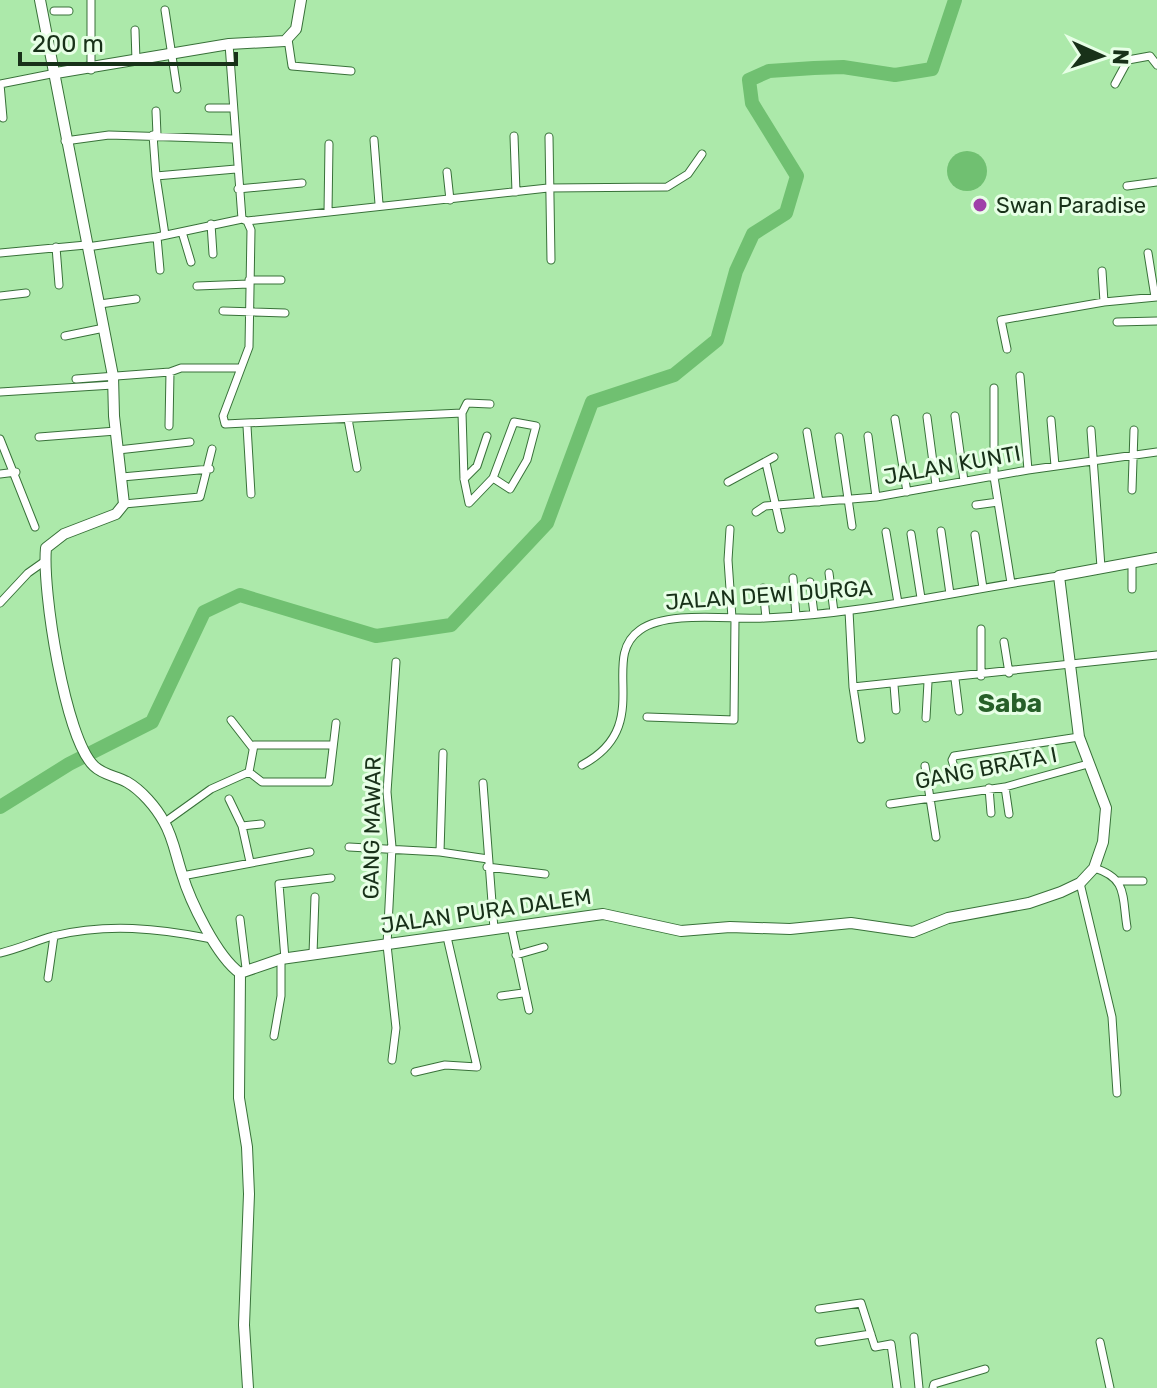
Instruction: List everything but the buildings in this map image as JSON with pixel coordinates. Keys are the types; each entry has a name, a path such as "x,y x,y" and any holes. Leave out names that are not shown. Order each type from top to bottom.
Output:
{"street":[{"path":"40,0 113,380 124,504 116,514 64,534 46,548 52,632 76,739 93,766 129,783 165,822 182,876 214,939 228,963 243,970"},
{"path":"91,0 91,70"},
{"path":"3,118 0,84 229,44 288,39 296,29 301,0"},
{"path":"165,10 177,89"},
{"path":"54,11 69,11"},
{"path":"135,30 136,61"},
{"path":"288,39 292,66 351,71"},
{"path":"229,44 238,189 245,220 251,230 250,313 249,347 238,368 223,421 231,426 247,426 462,413"},
{"path":"1115,84 1128,60 1150,56 1157,65"},
{"path":"209,108 231,108"},
{"path":"156,111 160,270"},
{"path":"65,141 109,135 233,139"},
{"path":"514,136 516,192"},
{"path":"549,137 551,260"},
{"path":"374,140 379,204"},
{"path":"328,212 329,144"},
{"path":"0,253 86,246 161,236 211,224 379,204 450,200 548,188 667,187 688,174 702,154"},
{"path":"156,176 236,169"},
{"path":"447,172 450,200"},
{"path":"1127,186 1157,182"},
{"path":"238,189 302,183"},
{"path":"188,220 186,231 191,262"},
{"path":"211,224 213,254"},
{"path":"56,247 59,285"},
{"path":"1007,349 1001,320 1104,302 1156,297 1148,253"},
{"path":"1102,271 1104,302"},
{"path":"197,286 281,280"},
{"path":"0,296 26,293"},
{"path":"100,304 136,299"},
{"path":"223,311 285,313"},
{"path":"1117,322 1157,321"},
{"path":"65,336 104,328"},
{"path":"0,392 113,380 181,368 238,368"},
{"path":"169,426 170,372"},
{"path":"1020,376 1028,470"},
{"path":"76,379 113,380"},
{"path":"994,388 994,477 1011,583"},
{"path":"490,404 467,403 462,413 464,479 467,502 470,504 493,478 514,422 535,425 527,460 510,489 493,478"},
{"path":"955,416 964,481"},
{"path":"927,417 936,485"},
{"path":"348,419 357,468"},
{"path":"895,419 907,492"},
{"path":"1051,420 1055,466"},
{"path":"247,426 251,494"},
{"path":"1091,430 1101,567"},
{"path":"1132,490 1134,430"},
{"path":"39,437 116,431"},
{"path":"807,432 819,502"},
{"path":"464,479 477,466 487,436"},
{"path":"868,436 876,497"},
{"path":"839,437 852,526"},
{"path":"0,439 16,472 35,527"},
{"path":"118,450 190,442"},
{"path":"124,504 200,497 210,469 212,449"},
{"name":"JALAN KUNTI","path":"756,512 765,506 876,497 1028,470 1157,452"},
{"path":"728,482 774,457"},
{"path":"766,463 781,529"},
{"path":"122,477 210,469"},
{"path":"0,474 16,472"},
{"path":"976,505 998,502"},
{"path":"647,717 734,720 734,618 728,560 730,529"},
{"path":"941,531 950,594"},
{"path":"886,532 898,603"},
{"path":"911,534 921,598"},
{"path":"975,535 983,588"},
{"path":"1059,576 1157,558"},
{"path":"0,603 28,573 45,561"},
{"path":"1132,562 1132,589"},
{"path":"829,573 834,612"},
{"name":"JALAN DEWI DURGA","path":"582,765 606,749 619,731 625,651 635,633 662,621 766,618 849,611 1059,576"},
{"name":"JALAN PURA DALEM","path":"243,970 313,954 603,914 681,931 730,927 790,929 851,923 911,933 948,918 1051,896 1080,883 1094,868 1103,842 1106,808 1079,737 1059,576"},
{"path":"793,578 796,616"},
{"path":"810,582 814,614"},
{"path":"763,588 766,618"},
{"path":"849,611 853,687 861,739"},
{"path":"981,629 981,676"},
{"path":"1004,642 1009,673"},
{"path":"853,687 928,682 1157,655"},
{"name":"GANG MAWAR","path":"392,1060 396,1028 387,945 392,847 387,792 396,662"},
{"path":"955,679 959,711"},
{"path":"926,718 928,682"},
{"path":"894,685 896,710"},
{"path":"231,720 252,747 249,772"},
{"path":"249,772 262,782 328,783 332,778 336,723"},
{"path":"956,774 952,758 966,752 1079,737"},
{"path":"252,747 260,744 332,745"},
{"path":"440,852 443,753"},
{"name":"GANG BRATA I","path":"890,804 1005,787 1088,764"},
{"path":"925,766 936,837"},
{"path":"165,822 211,789 249,772"},
{"path":"483,783 494,929"},
{"path":"1005,787 1009,814"},
{"path":"989,788 991,813"},
{"path":"229,799 242,826 250,862"},
{"path":"242,826 261,824"},
{"path":"349,847 440,852 545,874"},
{"path":"182,876 310,852"},
{"path":"1094,868 1112,874 1119,881 1127,927"},
{"path":"274,1036 283,959 279,884 331,878"},
{"path":"1119,881 1143,881"},
{"path":"1080,883 1112,1017 1117,1093"},
{"path":"313,954 315,897"},
{"path":"240,919 243,970 239,1098 247,1147 249,1194 244,1325 248,1388"},
{"path":"511,926 529,1010"},
{"path":"0,953 54,936 106,927 153,927 214,939"},
{"path":"48,978 54,936"},
{"path":"415,1072 445,1065 477,1067 447,937"},
{"path":"516,955 544,947"},
{"path":"501,996 523,993"},
{"path":"819,1309 861,1303 875,1347 891,1344 897,1388"},
{"path":"819,1342 871,1334"},
{"path":"914,1337 919,1388"},
{"path":"1100,1342 1110,1388"},
{"path":"933,1388 934,1384 985,1369"}],"shaded area":[{"path":"967,151 981,157 987,171 981,185 967,191 953,185 947,171 953,157"}],"waterway":[{"path":"0,807 69,764 152,722 204,612 240,595 376,636 451,625 547,523 592,402 674,375 717,340 736,271 753,234 786,213 797,176 752,103 749,80 769,71 814,68 843,67 895,75 932,69 955,0"}],"place":[{"name":"Swan Paradise","path":"980,205"}],"district":[{"name":"Saba","path":"1010,703"}]}
